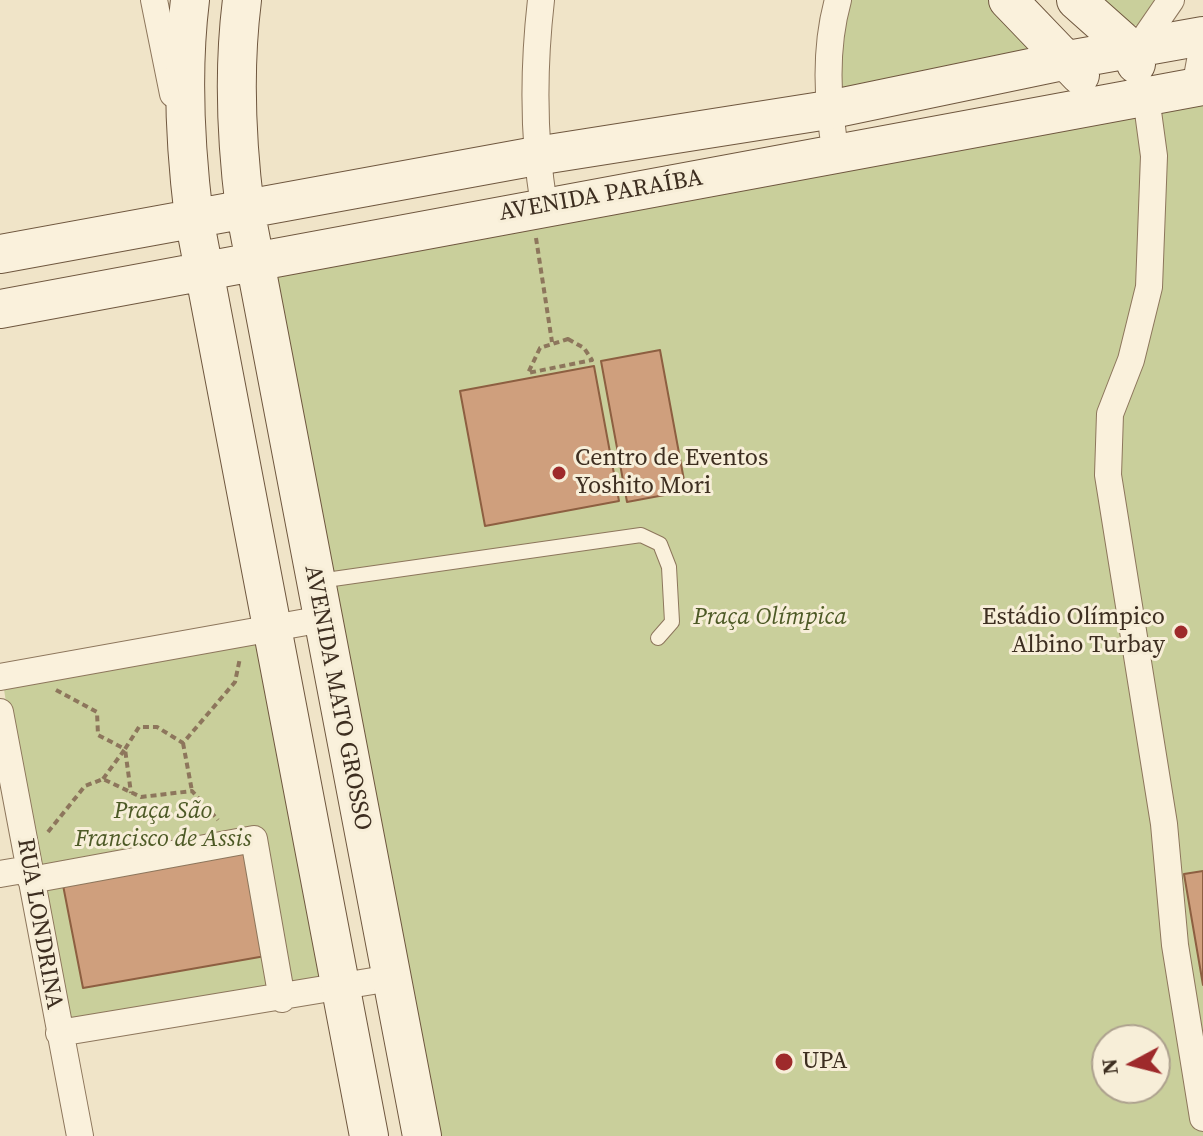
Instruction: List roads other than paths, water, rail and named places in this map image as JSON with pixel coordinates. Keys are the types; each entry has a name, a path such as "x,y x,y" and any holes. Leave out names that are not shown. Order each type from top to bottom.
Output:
{"main road":[{"name":"AVENIDA MATO GROSSO","path":"190,0 183,56 187,158 194,218 259,629 341,987 369,1136"},
{"name":"AVENIDA MATO GROSSO","path":"242,0 235,59 238,154 245,209 422,1136"},
{"path":"1008,0 1068,60 1105,105"},
{"path":"1076,0 1134,49 1146,97"},
{"name":"AVENIDA PARAÍBA","path":"0,254 536,156 828,110 1068,60 1203,36"},
{"name":"AVENIDA PARAÍBA","path":"0,309 1199,87"}],"street":[{"path":"154,0 187,158"},
{"path":"538,208 533,71 541,0"},
{"path":"836,154 828,110 830,29 838,0"},
{"path":"1134,49 1171,0"},
{"path":"1199,87 1203,44"},
{"path":"1146,97 1154,156 1149,287 1131,360 1110,414 1108,475 1164,824 1175,945 1203,1118"},
{"path":"0,677 323,619"},
{"name":"RUA LONDRINA","path":"0,712 80,1136"},
{"path":"0,874 254,839 282,999"},
{"path":"59,1033 282,999 391,978"}],"lane":[{"path":"315,582 641,535 660,544 669,567 672,622 658,638"}],"place":[{"name":"Centro de Eventos Yoshito Mori","path":"559,473"},
{"name":"Estádio Olímpico Albino Turbay","path":"1181,632"},
{"name":"UPA","path":"784,1062"}],"park label":[{"name":"Praça Olímpica","path":"770,618"},
{"name":"Praça São Francisco de Assis","path":"163,826"}]}
